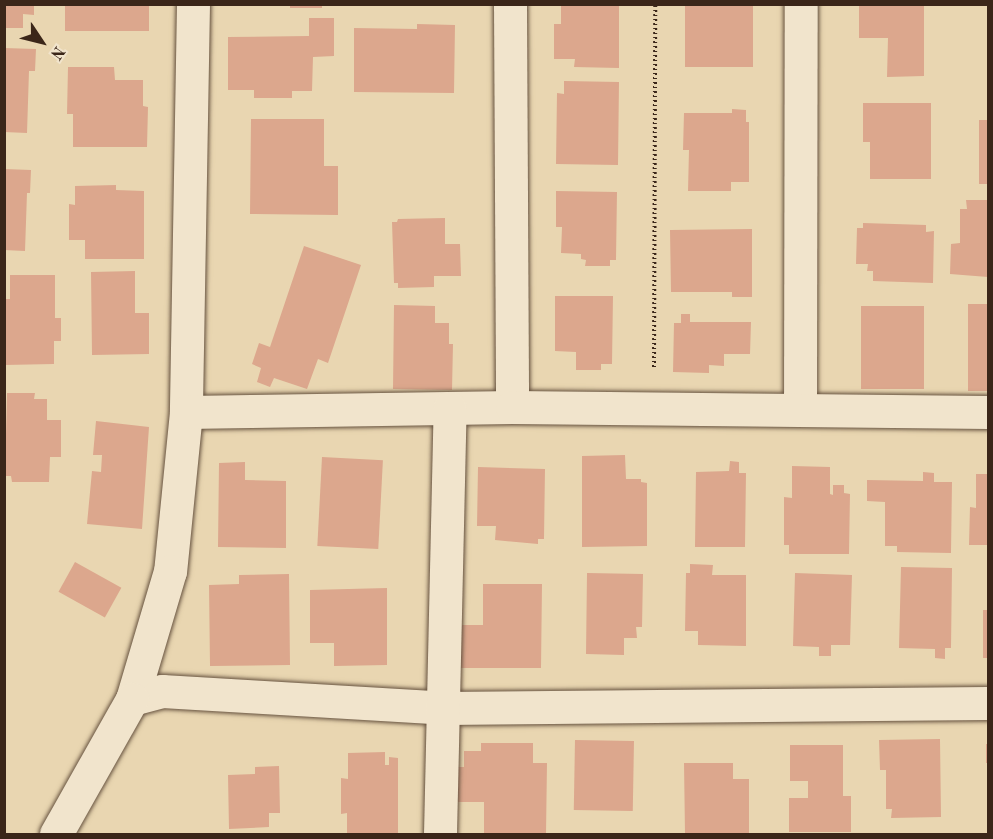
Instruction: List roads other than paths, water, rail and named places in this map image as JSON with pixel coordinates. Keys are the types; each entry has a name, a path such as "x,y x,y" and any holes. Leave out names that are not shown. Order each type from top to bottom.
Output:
{"street":[{"path":"56,834 132,699 170,571 186,412 193,4"},
{"path":"510,4 512,407"},
{"path":"800,410 801,4"},
{"path":"186,412 512,407 988,412"},
{"path":"440,834 450,408"},
{"path":"132,699 162,691 444,708 988,704"}]}
